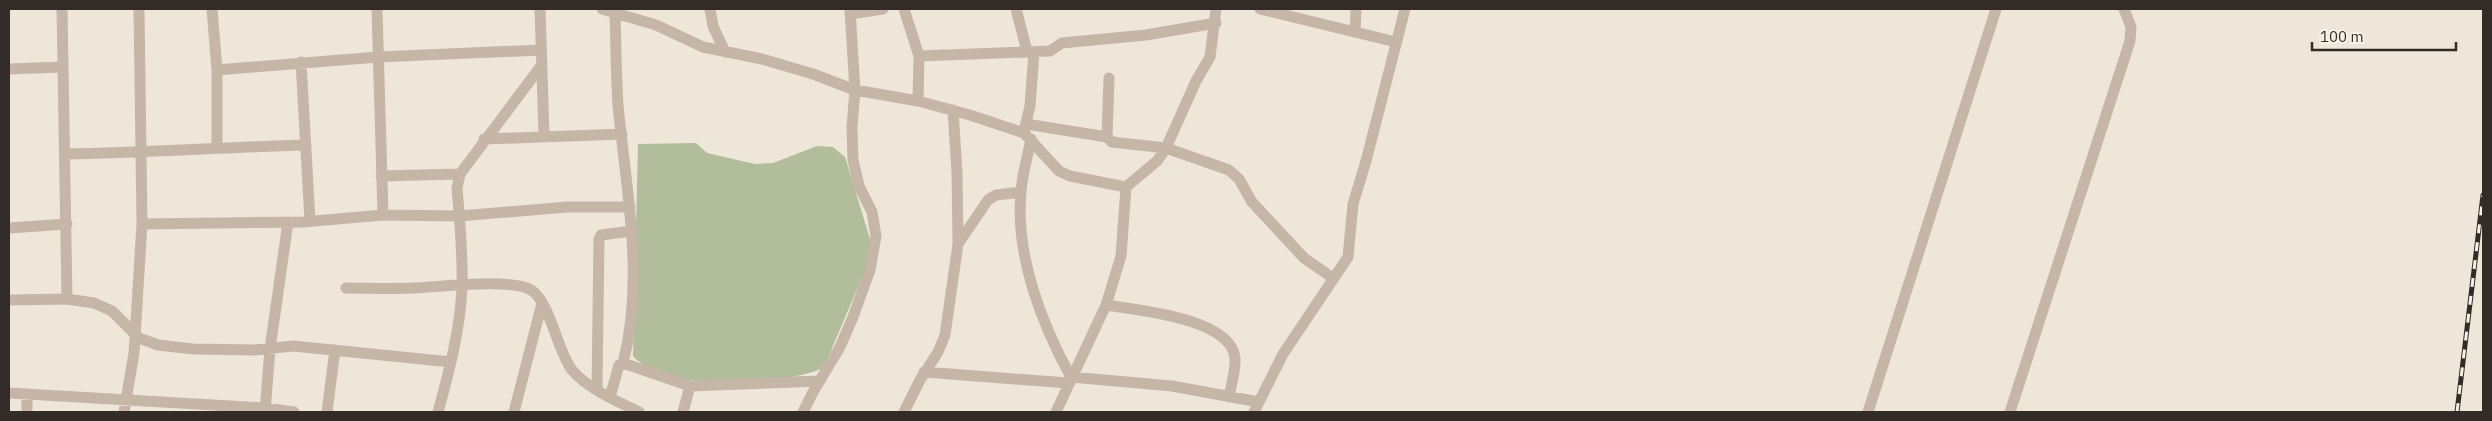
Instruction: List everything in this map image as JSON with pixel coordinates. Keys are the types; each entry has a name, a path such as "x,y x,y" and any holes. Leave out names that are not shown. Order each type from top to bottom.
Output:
{"street":[{"path":"62,9 67,299"},
{"path":"124,412 134,353 142,224 139,9"},
{"path":"212,9 217,70 217,147"},
{"path":"378,9 383,215"},
{"path":"540,9 544,136"},
{"path":"602,9 656,25 703,47 779,64 855,90 918,101 1027,132 1107,137 1112,142 1166,148 1229,170 1252,202 1304,258 1332,278"},
{"path":"710,9 713,26 725,52"},
{"path":"803,412 840,347 870,270 876,236 872,212 859,186 853,160 852,127 855,90 850,11 883,9"},
{"path":"904,9 919,56 918,101"},
{"path":"1016,9 1031,52 1027,132 1020,192 1022,245 1044,324 1070,380"},
{"path":"1056,412 1106,305 1121,256 1126,187 1157,161 1166,148 1196,80 1210,57 1216,23 1216,9"},
{"path":"1260,9 1396,42"},
{"path":"1355,32 1356,9"},
{"path":"924,372 1172,386 1229,397 1256,407 1283,354 1332,278 1348,257 1353,204 1405,9"},
{"path":"1868,412 1996,9"},
{"path":"2010,412 2130,42 2132,27 2124,9"},
{"path":"610,397 619,365 623,363 631,333 632,231 618,104 615,13"},
{"path":"919,56 1050,51 1062,43 1146,35 1216,23"},
{"path":"217,70 378,57 541,50"},
{"path":"301,62 310,221"},
{"path":"438,412 451,362 462,286 457,188 460,174 484,139 541,66"},
{"path":"9,69 63,67"},
{"path":"1107,137 1109,78"},
{"path":"904,412 945,336 958,244 957,172 952,110"},
{"path":"1027,132 1059,171 1070,176 1126,187"},
{"path":"484,139 622,134"},
{"path":"65,154 141,153 217,147 306,145"},
{"path":"381,176 460,174"},
{"path":"958,244 988,200 996,195 1020,192"},
{"path":"142,224 288,222 383,215 459,216 567,207 630,207"},
{"path":"265,410 270,349 288,222"},
{"path":"9,228 67,224"},
{"path":"597,389 598,239 606,233 632,231"},
{"path":"346,288 512,285 530,289 542,303 571,369 597,389 639,412"},
{"path":"9,300 67,299 94,303 112,311 139,338 158,345 193,349 270,349 278,346 293,346 451,362"},
{"path":"514,412 542,303"},
{"path":"1106,305 1183,318 1219,336 1231,348 1235,358 1229,397"},
{"path":"327,412 335,350"},
{"path":"623,363 690,386 820,381"},
{"path":"682,412 690,386"},
{"path":"9,393 125,400 190,408 294,412"},
{"path":"27,395 27,412"}],"green space":[{"path":"696,143 707,153 755,164 773,163 817,146 833,147 845,157 870,239 869,261 824,367 812,372 778,379 702,381 666,375 644,365 633,356 638,144"}],"railway":[{"path":"2457,412 2483,195"}]}
